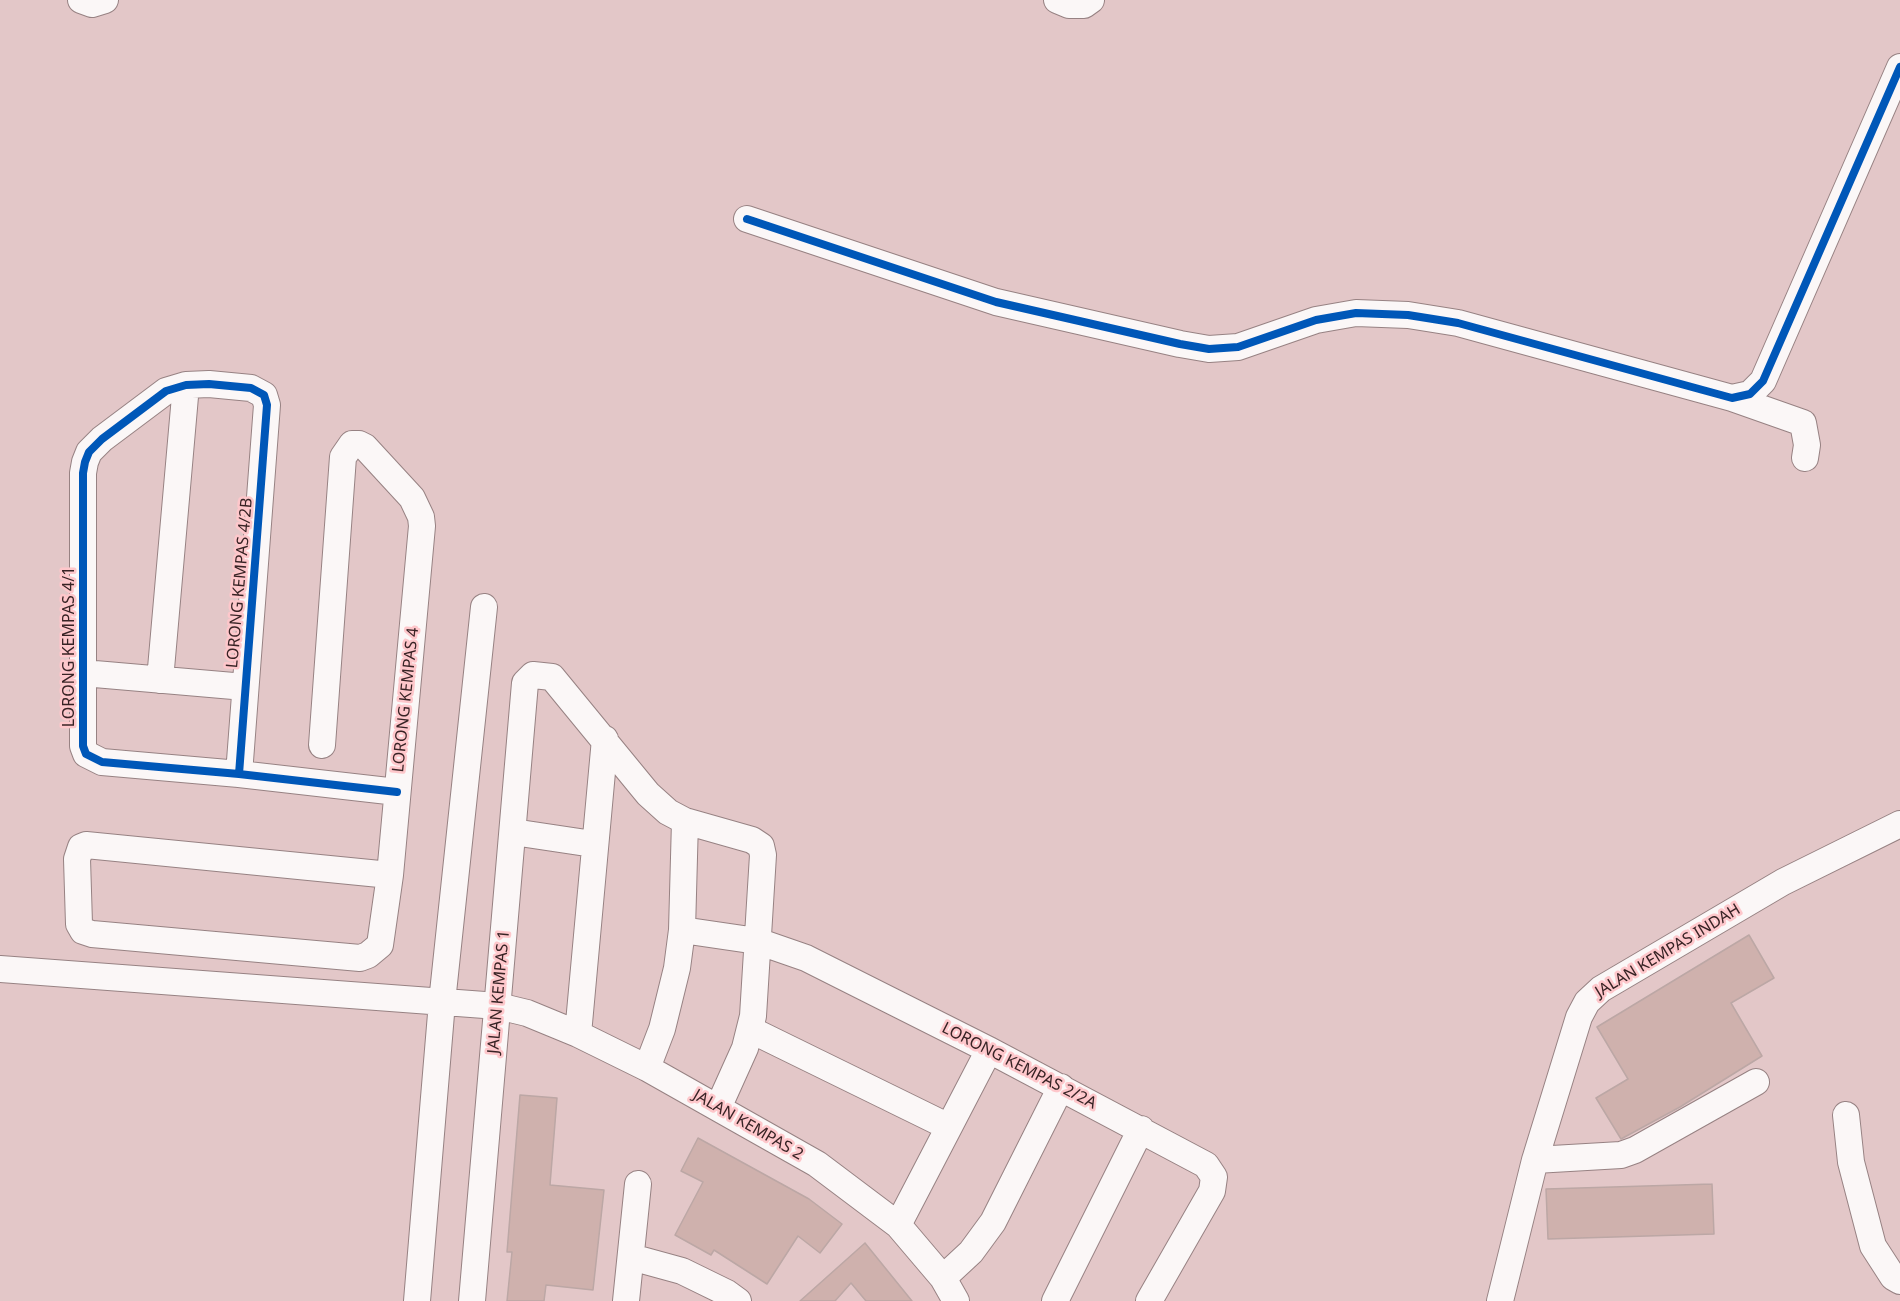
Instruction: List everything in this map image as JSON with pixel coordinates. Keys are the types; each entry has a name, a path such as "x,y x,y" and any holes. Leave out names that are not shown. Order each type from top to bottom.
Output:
{"street":[{"path":"1058,0 1069,5 1084,5 1091,0"},
{"path":"1732,398 1749,394 1763,381 1900,67"},
{"path":"747,219 996,302 1209,349 1238,347 1316,320 1356,313 1408,315 1458,322 1732,398 1803,423 1807,444 1805,458"},
{"path":"160,680 186,385"},
{"name":"LORONG KEMPAS 4/2B","path":"186,385 226,385 251,388 264,395 267,405 239,774"},
{"name":"LORONG KEMPAS 4/1","path":"186,385 166,391 88,452 83,473 83,746 90,758 102,762 239,774 397,792"},
{"name":"LORONG KEMPAS 4","path":"322,746 343,457 352,444 365,447 412,498 421,517 422,537 390,875 383,939 368,955 360,958 92,934 84,931 79,924 77,859 81,847 91,845 390,875"},
{"path":"417,1301 442,1002 484,607"},
{"path":"83,673 245,687"},
{"name":"JALAN KEMPAS 1","path":"472,1301 525,683 532,675 552,677 605,740"},
{"path":"605,740 648,794 668,812 685,821 752,840 761,846 764,855 751,1030 718,1108"},
{"path":"578,1034 593,844 605,740"},
{"path":"647,1068 671,999 682,930 685,821"},
{"name":"JALAN KEMPAS INDAH","path":"1500,1301 1535,1160 1579,1017 1587,1002 1601,989 1783,882 1900,824"},
{"path":"513,832 593,844"},
{"name":"LORONG KEMPAS 2/2A","path":"682,930 758,941 806,958 1061,1087 1206,1165 1214,1177 1212,1191 1149,1301"},
{"path":"265,988 270,949"},
{"name":"JALAN KEMPAS 2","path":"0,969 498,1006 527,1013 578,1034 647,1068 817,1164 898,1225 943,1278 956,1301"},
{"path":"751,1030 949,1127"},
{"path":"898,1225 989,1050"},
{"path":"1535,1160 1605,1157 1628,1152 1756,1082"},
{"path":"943,1278 971,1252 993,1222 1061,1087"},
{"path":"1846,1115 1851,1162 1873,1246 1893,1277 1900,1281"},
{"path":"1055,1301 1141,1129"},
{"path":"626,1301 638,1184"},
{"path":"631,1257 682,1271 727,1293 738,1301"}],"building":[{"path":"1749,935 1774,978 1731,1003 1762,1056 1680,1107 1621,1139 1596,1098 1628,1079 1597,1027"},
{"path":"520,1095 557,1098 550,1185 604,1190 593,1290 546,1285 544,1301 507,1301 512,1252 507,1252"},
{"path":"698,1138 809,1199 842,1224 820,1253 798,1236 767,1284 714,1250 711,1255 675,1235 703,1182 681,1171"},
{"path":"1712,1184 1714,1234 1548,1239 1546,1189"},
{"path":"865,1243 912,1301 866,1301 851,1283 835,1301 800,1301"}],"cycle path":[{"path":"747,219 996,302 1180,344 1209,349 1238,347 1316,320 1356,313 1408,315 1458,323 1732,398 1750,394 1763,381 1900,67"},
{"path":"239,774 267,405 264,395 251,388 209,384 186,385 166,391 102,439 89,452 85,462 83,473 83,746 86,754 102,762 239,774 397,792"}]}
